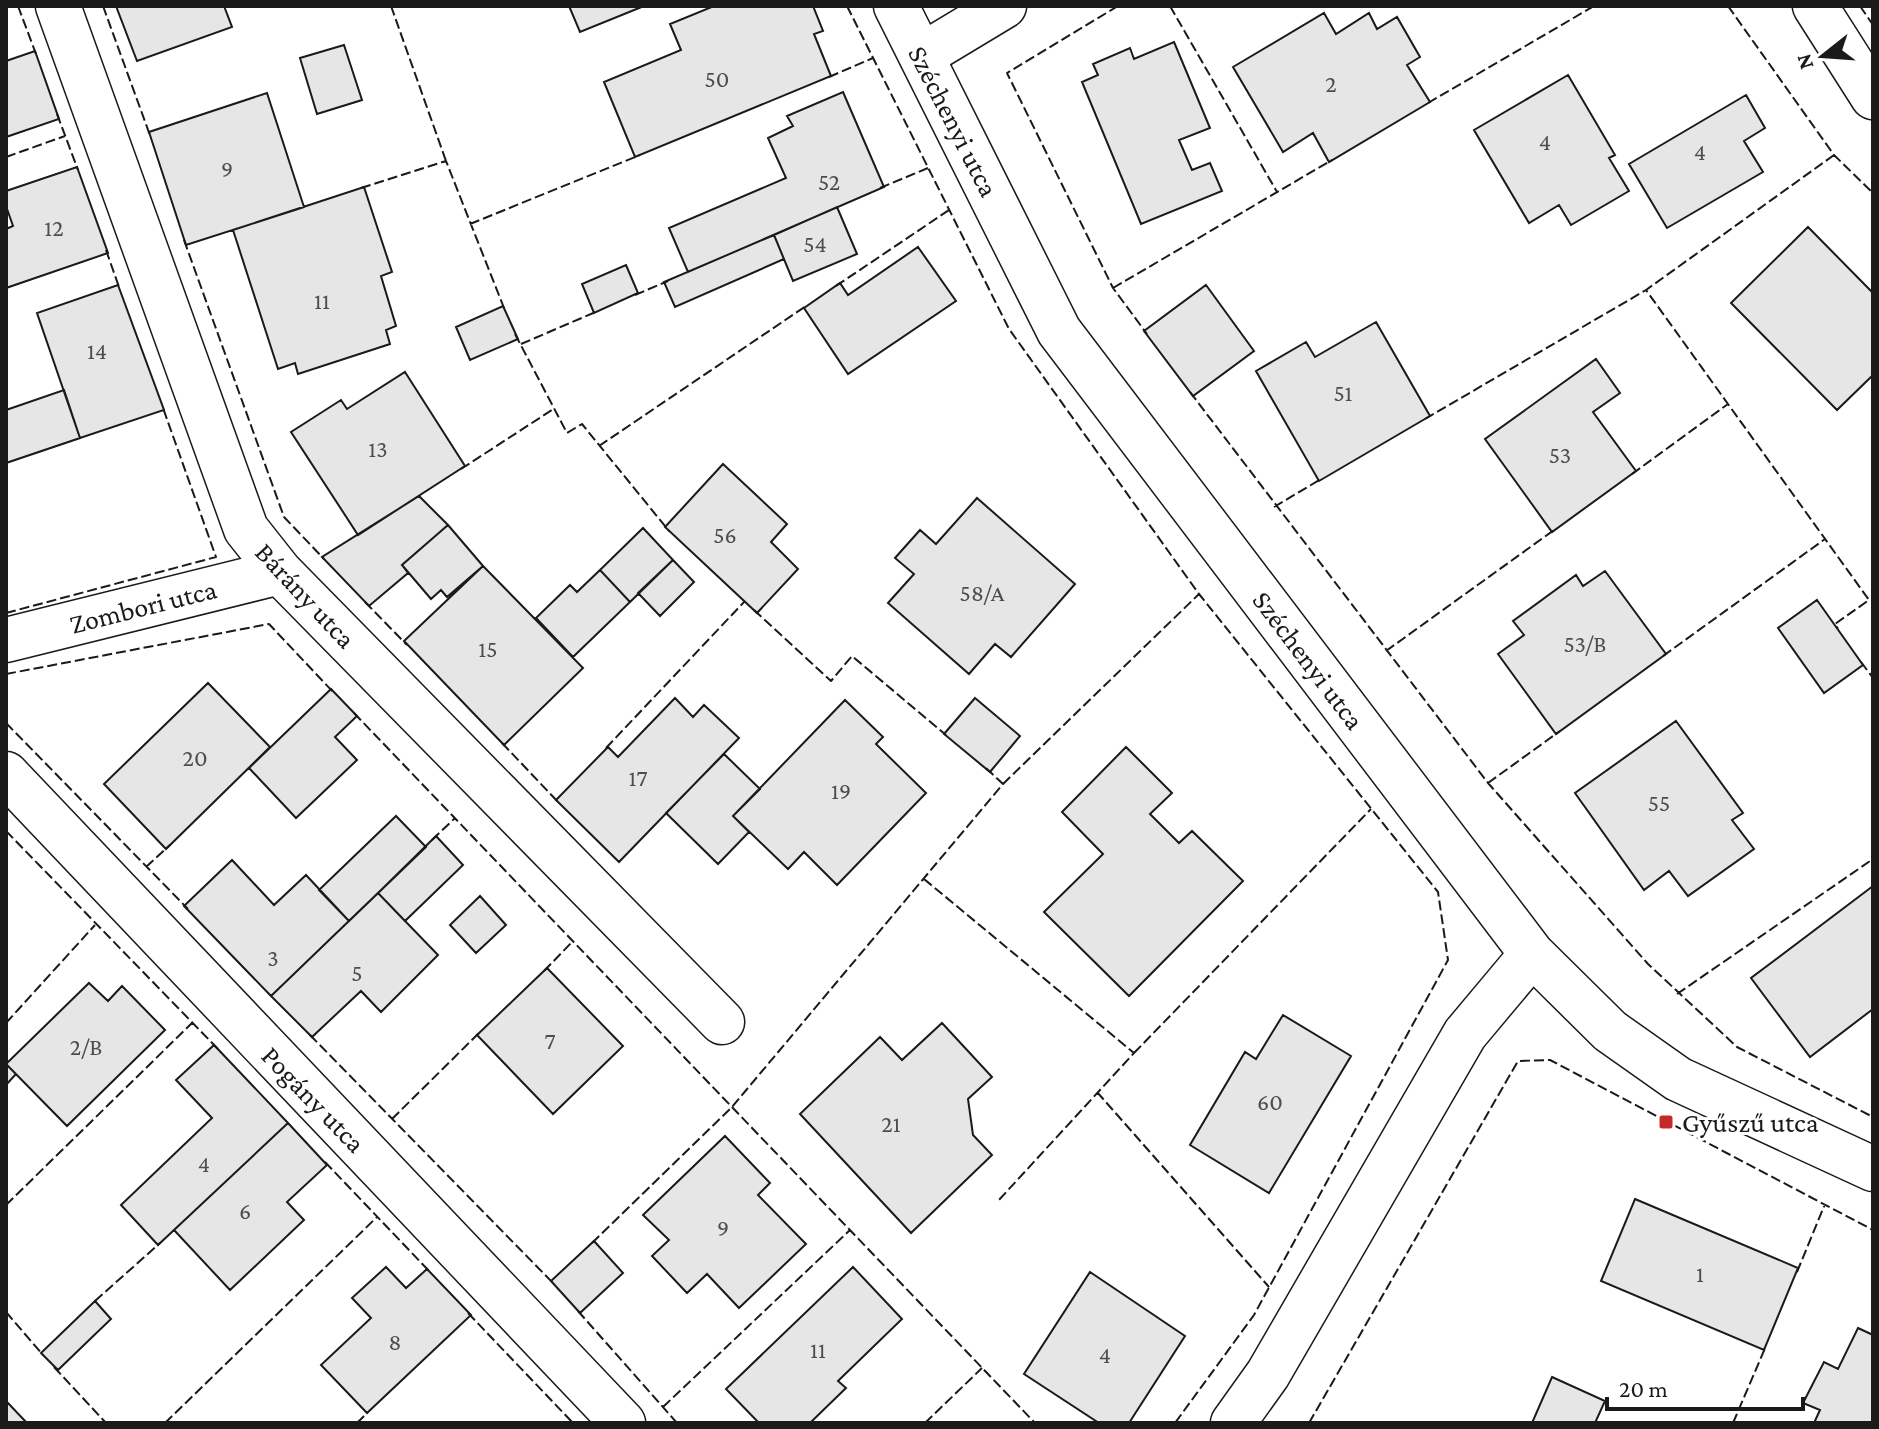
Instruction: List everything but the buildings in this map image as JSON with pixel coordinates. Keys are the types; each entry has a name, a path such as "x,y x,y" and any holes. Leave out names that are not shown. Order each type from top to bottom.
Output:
{"street":[{"name":"Bárány utca","path":"58,6 246,529 280,572 722,1022"},
{"name":"Széchenyi utca","path":"896,6 1059,331 1532,954 1610,1031 1678,1079 1873,1169"},
{"path":"921,56 1004,6"},
{"path":"1815,6 1873,97"},
{"name":"Zombori utca","path":"6,640 280,572"},
{"name":"Pogány utca","path":"6,774 623,1423"},
{"path":"1233,1423 1268,1374 1465,1034 1532,954"}],"fence":[{"path":"18,6 36,54"},
{"path":"103,6 151,138"},
{"path":"391,6 446,161"},
{"path":"847,6 1009,329 1199,594 1438,892 1448,960 1254,1315 1175,1423"},
{"path":"1118,6 1007,73 1113,288 1147,334"},
{"path":"1170,6 1277,192"},
{"path":"1428,103 1594,6"},
{"path":"1728,6 1834,155 1873,193"},
{"path":"1860,6 1873,25"},
{"path":"829,77 873,58"},
{"path":"57,114 78,170"},
{"path":"6,157 65,136"},
{"path":"470,224 640,155"},
{"path":"1834,155 1646,290 1869,600 1835,624 1838,629"},
{"path":"1113,288 1332,160"},
{"path":"361,188 446,161 504,308"},
{"path":"880,188 928,168"},
{"path":"836,286 949,210"},
{"path":"184,240 284,517 324,559"},
{"path":"106,250 119,287"},
{"path":"635,295 668,281"},
{"path":"1425,419 1646,290"},
{"path":"599,446 806,306"},
{"path":"521,344 598,311"},
{"path":"515,334 567,433 582,424 669,531"},
{"path":"1190,392 1488,783 1648,964 1737,1047 1873,1117"},
{"path":"1632,474 1728,404"},
{"path":"6,613 216,557 163,408"},
{"path":"461,469 555,408"},
{"path":"1274,507 1321,479"},
{"path":"1386,651 1554,530"},
{"path":"1663,656 1825,539"},
{"path":"1003,784 1199,594"},
{"path":"606,748 745,601"},
{"path":"365,602 407,645"},
{"path":"754,610 831,681 852,656 946,735"},
{"path":"6,674 269,624 334,693"},
{"path":"1861,662 1873,678"},
{"path":"354,713 1035,1423"},
{"path":"6,723 188,909"},
{"path":"1488,783 1560,731"},
{"path":"502,743 560,804"},
{"path":"592,1243 732,1107 1003,784 986,768"},
{"path":"1134,1053 1371,809"},
{"path":"432,840 455,818"},
{"path":"6,831 218,1049"},
{"path":"146,867 170,845"},
{"path":"1677,994 1873,859"},
{"path":"924,879 1134,1053 998,1201"},
{"path":"6,1023 95,925"},
{"path":"544,971 573,941"},
{"path":"6,1205 193,1022"},
{"path":"392,1119 480,1032"},
{"path":"310,1035 554,1284"},
{"path":"1309,1423 1518,1061 1550,1060 1873,1230"},
{"path":"1097,1092 1269,1287"},
{"path":"325,1162 430,1272"},
{"path":"1797,1272 1825,1204"},
{"path":"165,1423 377,1217"},
{"path":"663,1407 850,1230"},
{"path":"95,1301 160,1243"},
{"path":"578,1311 677,1423"},
{"path":"6,1312 43,1355"},
{"path":"468,1313 573,1423"},
{"path":"1733,1423 1766,1346"},
{"path":"54,1367 106,1423"},
{"path":"925,1423 982,1368"},
{"path":"357,1423 367,1413"}],"place":[{"name":"Gyűszű utca","path":"1666,1122"}]}
